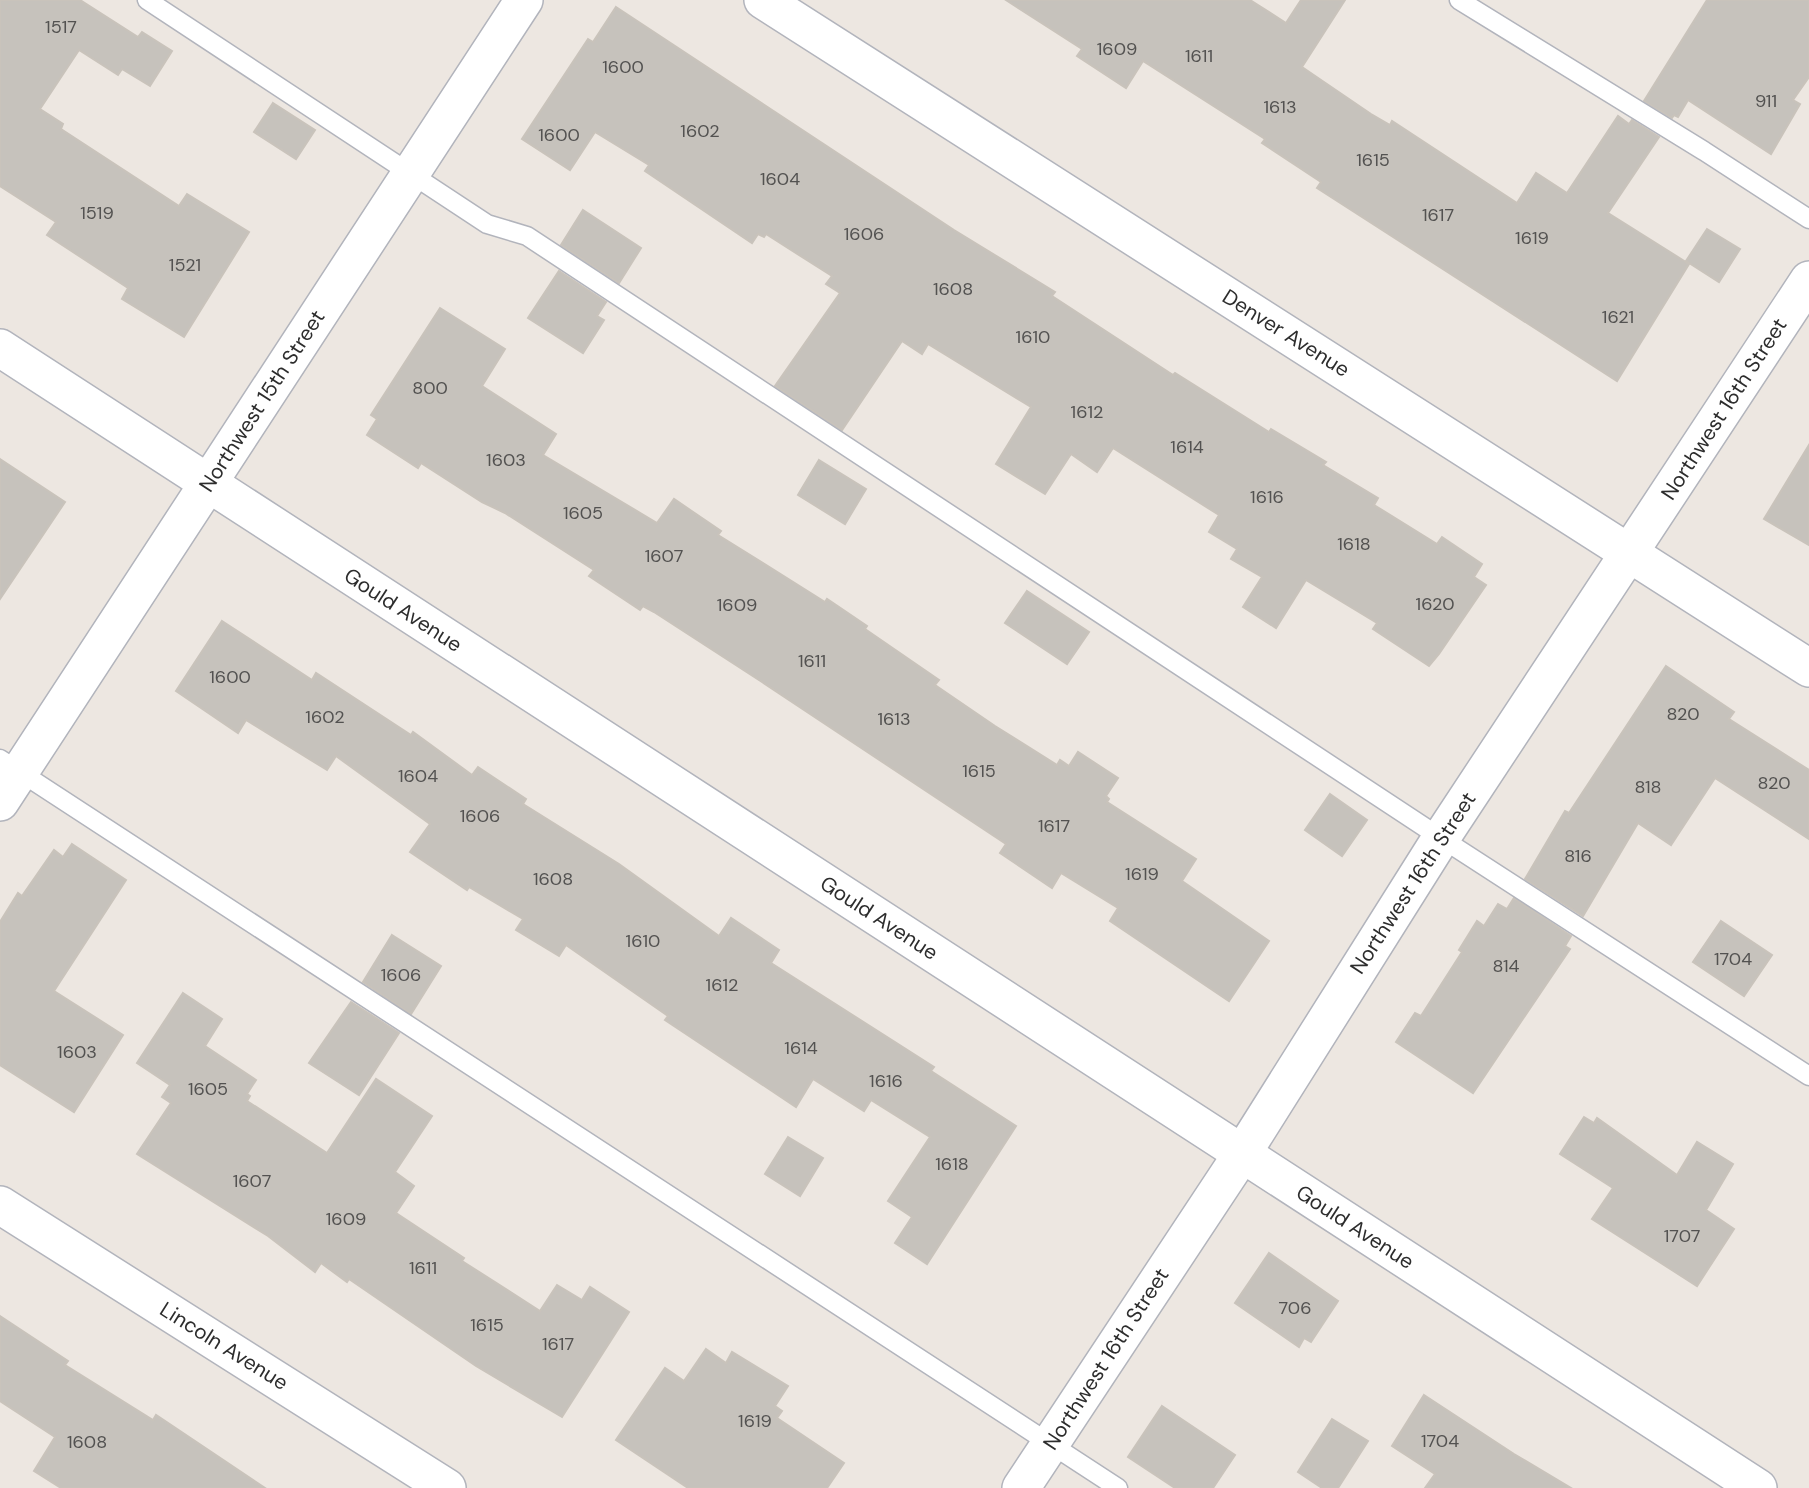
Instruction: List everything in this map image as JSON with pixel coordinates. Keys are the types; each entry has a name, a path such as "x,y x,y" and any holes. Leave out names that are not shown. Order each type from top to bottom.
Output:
{"street":[{"name":"Northwest 15th Street","path":"0,802 10,766 208,483 524,0"},
{"name":"Denver Avenue","path":"763,0 1809,668"},
{"name":"Northwest 16th Street","path":"1021,1488 1242,1154 1441,838 1809,280"},
{"name":"Gould Avenue","path":"0,348 1758,1488"},
{"name":"Lincoln Avenue","path":"0,1205 447,1488"}],"lane":[{"path":"147,0 487,224 527,236 1441,838 1809,1076"},
{"path":"1459,0 1704,150 1809,219"},
{"path":"10,766 1118,1488"}],"building":[{"path":"0,0 80,0 138,37 142,32 172,51 150,86 122,69 118,75 79,50 40,109 63,124 61,129 179,206 187,194 249,232 184,337 122,299 128,288 47,235 56,222 0,186"},
{"path":"1006,0 1250,0 1286,23 1301,0 1345,0 1302,67 1371,114 1390,125 1392,121 1517,203 1536,173 1567,193 1618,116 1629,124 1632,120 1659,137 1608,213 1689,264 1617,381 1317,188 1321,182 1262,143 1265,139 1143,61 1126,88 1077,56 1082,49"},
{"path":"1707,0 1809,0 1809,77 1793,100 1800,104 1771,154 1688,100 1678,117 1674,115 1672,118 1644,101"},
{"path":"616,7 954,230 1055,292 1052,296 1173,375 1175,373 1269,432 1271,429 1326,462 1323,465 1378,498 1374,505 1437,544 1442,537 1482,564 1474,577 1486,585 1439,654 1429,666 1373,629 1377,623 1306,580 1276,628 1243,607 1262,577 1231,559 1237,549 1209,532 1219,515 1113,448 1097,472 1071,454 1045,494 996,464 1031,407 928,344 922,354 902,341 842,430 775,386 840,293 826,284 832,276 766,234 764,237 758,234 752,243 645,171 649,165 595,132 570,170 522,139 588,39 593,42"},
{"path":"273,103 315,130 296,159 254,132"},
{"path":"583,210 641,248 619,283 561,245"},
{"path":"1707,229 1740,249 1719,282 1686,261"},
{"path":"559,271 606,302 597,316 604,320 583,353 528,318"},
{"path":"440,308 505,349 482,386 556,434 543,455 657,523 674,499 721,531 718,535 825,602 827,599 867,626 865,629 939,680 935,685 1057,765 1060,760 1069,766 1078,752 1118,778 1106,796 1109,799 1107,802 1196,859 1182,881 1269,941 1229,1001 1110,921 1118,908 1061,873 1052,888 1000,853 1006,844 654,612 643,606 640,610 589,576 594,570 421,463 418,468 367,435 377,419 371,415"},
{"path":"1809,445 1809,545 1764,519"},
{"path":"0,459 65,502 0,599"},
{"path":"819,460 866,489 845,524 798,495"},
{"path":"1027,591 1089,632 1067,664 1005,623"},
{"path":"222,621 312,680 316,673 411,735 413,732 472,775 478,767 526,799 523,804 619,864 719,936 731,918 779,950 771,963 934,1067 931,1071 1016,1126 927,1264 895,1243 912,1217 888,1201 930,1137 871,1100 864,1111 813,1079 796,1107 665,1020 668,1016 566,945 559,956 516,930 523,919 469,887 467,890 410,852 430,824 336,756 327,770 246,720 238,733 176,691"},
{"path":"1666,666 1734,712 1729,719 1809,770 1809,839 1715,778 1671,845 1638,823 1583,916 1525,879 1565,811 1569,813"},
{"path":"1330,794 1367,820 1342,856 1305,830"},
{"path":"72,844 126,880 54,991 123,1035 74,1112 0,1065 0,922 18,893 22,896 54,850 63,857"},
{"path":"1514,898 1571,936 1565,946 1570,949 1473,1093 1396,1042 1415,1013 1421,1016 1462,952 1459,950 1477,921 1484,926 1498,904 1507,909"},
{"path":"1721,921 1772,955 1744,996 1693,962"},
{"path":"392,935 441,966 411,1014 363,982"},
{"path":"183,993 222,1019 205,1046 256,1080 247,1094 250,1096 247,1101 327,1153 376,1079 432,1116 395,1172 414,1186 396,1213 464,1258 462,1261 540,1311 557,1285 582,1300 590,1287 629,1312 562,1417 476,1366 349,1279 347,1282 321,1263 315,1272 268,1236 137,1154 171,1103 162,1097 170,1085 137,1063"},
{"path":"351,1002 399,1033 359,1095 309,1063"},
{"path":"1584,1117 1594,1123 1597,1118 1677,1175 1697,1142 1733,1164 1706,1210 1734,1229 1697,1286 1592,1219 1613,1188 1560,1154"},
{"path":"788,1137 823,1158 800,1196 765,1174"},
{"path":"1269,1253 1338,1301 1311,1342 1304,1338 1299,1347 1235,1303"},
{"path":"0,1316 68,1361 65,1365 153,1420 156,1415 265,1488 61,1488 34,1471 55,1437 0,1401"},
{"path":"706,1349 726,1363 732,1352 788,1386 775,1406 782,1411 777,1418 844,1463 827,1488 688,1488 616,1440 665,1368 684,1381"},
{"path":"1424,1395 1571,1488 1425,1488 1435,1474 1392,1446"},
{"path":"1162,1406 1235,1455 1213,1488 1175,1488 1128,1457"},
{"path":"1332,1419 1368,1441 1338,1488 1322,1488 1298,1472"}]}
